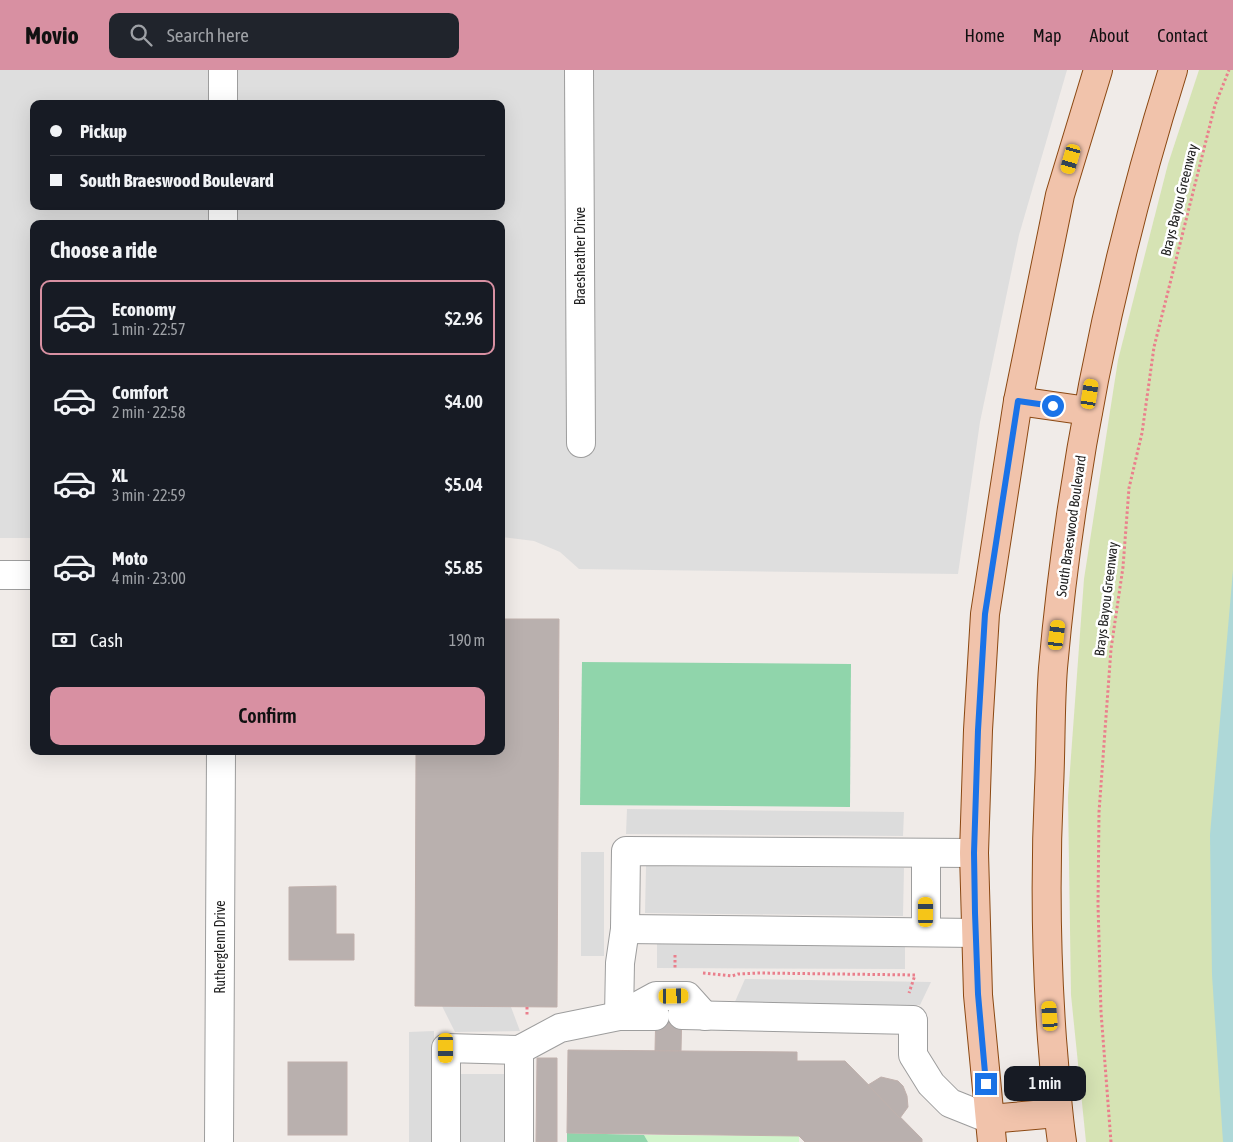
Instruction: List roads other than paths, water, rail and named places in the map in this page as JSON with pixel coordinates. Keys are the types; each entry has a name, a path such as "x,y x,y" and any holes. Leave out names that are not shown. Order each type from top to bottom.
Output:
{"main road":[{"path":"1057,1113 991,1131 978,994 976,933 974,853 978,730 985,614 1018,401 1060,195 1098,70"},
{"name":"South Braeswood Boulevard","path":"1062,1142 1057,1113 1046,949 1046,863 1053,670 1073,506 1088,411 1110,300 1150,143 1173,70"},
{"path":"1018,401 1088,411"}],"street":[{"path":"223,70 223,100"},
{"name":"Braesheather Drive","path":"579,70 581,442"},
{"path":"0,575 30,575"},
{"name":"Rutherglenn Drive","path":"219,1142 221,755"},
{"path":"619,1016 620,963 625,929 626,851 974,853"},
{"path":"926,853 926,932"},
{"path":"625,929 976,933"},
{"path":"619,1016 656,996 687,996 681,1016"},
{"path":"446,1142 446,1048 519,1050 560,1028 619,1016 913,1020 913,1056 931,1084 950,1104 991,1131"},
{"path":"518,1142 519,1050"}],"water":[{"path":"1233,570 1233,1142 1223,1142 1212,975 1210,835"}]}
